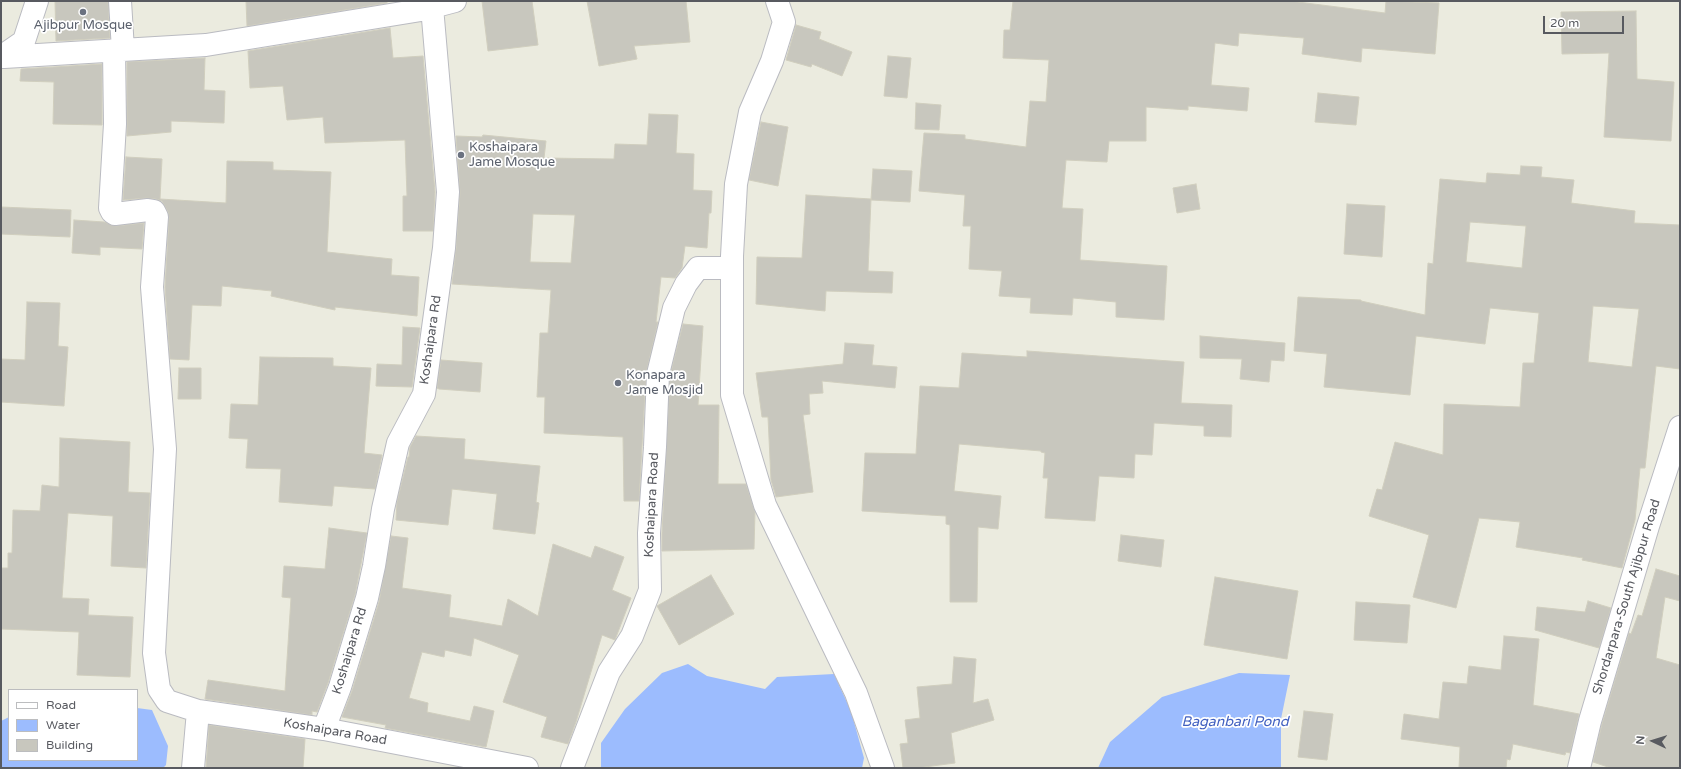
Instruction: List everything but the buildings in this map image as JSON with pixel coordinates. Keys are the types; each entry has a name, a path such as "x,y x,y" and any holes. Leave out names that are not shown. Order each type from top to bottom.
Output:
{"street":[{"path":"2,57 24,41 37,1"},
{"path":"119,50 120,1"},
{"path":"2,57 206,45 432,7 455,1"},
{"path":"777,1 784,22 772,61 750,112 736,184 732,268 732,395 763,498 856,693 883,768"},
{"name":"Koshaipara Rd","path":"324,729 340,687 366,598 374,566 383,509 398,443 424,394 444,248 448,192 432,7"},
{"name":"Koshaipara Road","path":"119,50 110,208 112,212 116,214 148,210 154,211 157,217 152,287 166,449 154,653 159,689 167,701 198,711 324,729 527,768"},
{"name":"Koshaipara Road","path":"572,768 609,672 632,636 650,590 649,533 658,374 674,308 686,284 698,268 732,268"},
{"name":"Shordarpara-South Ajibpur Road","path":"1580,768 1597,698 1648,526 1680,427"},
{"path":"193,768 198,711"}],"water":[{"path":"688,664 707,676 765,689 777,677 834,674 851,711 864,758 862,768 601,768 601,743 625,709 662,673"},
{"name":"Baganbari Pond","path":"1239,673 1290,675 1281,719 1281,768 1098,768 1110,742 1162,697"},
{"path":"138,708 152,710 168,746 166,765 163,768 1,768 1,721 8,718 8,761 138,761"}],"place":[{"name":"Ajibpur Mosque","path":"83,12"},
{"name":"Koshaipara Jame Mosque","path":"461,155"},
{"name":"Konapara Jame Mosjid","path":"618,383"}]}
